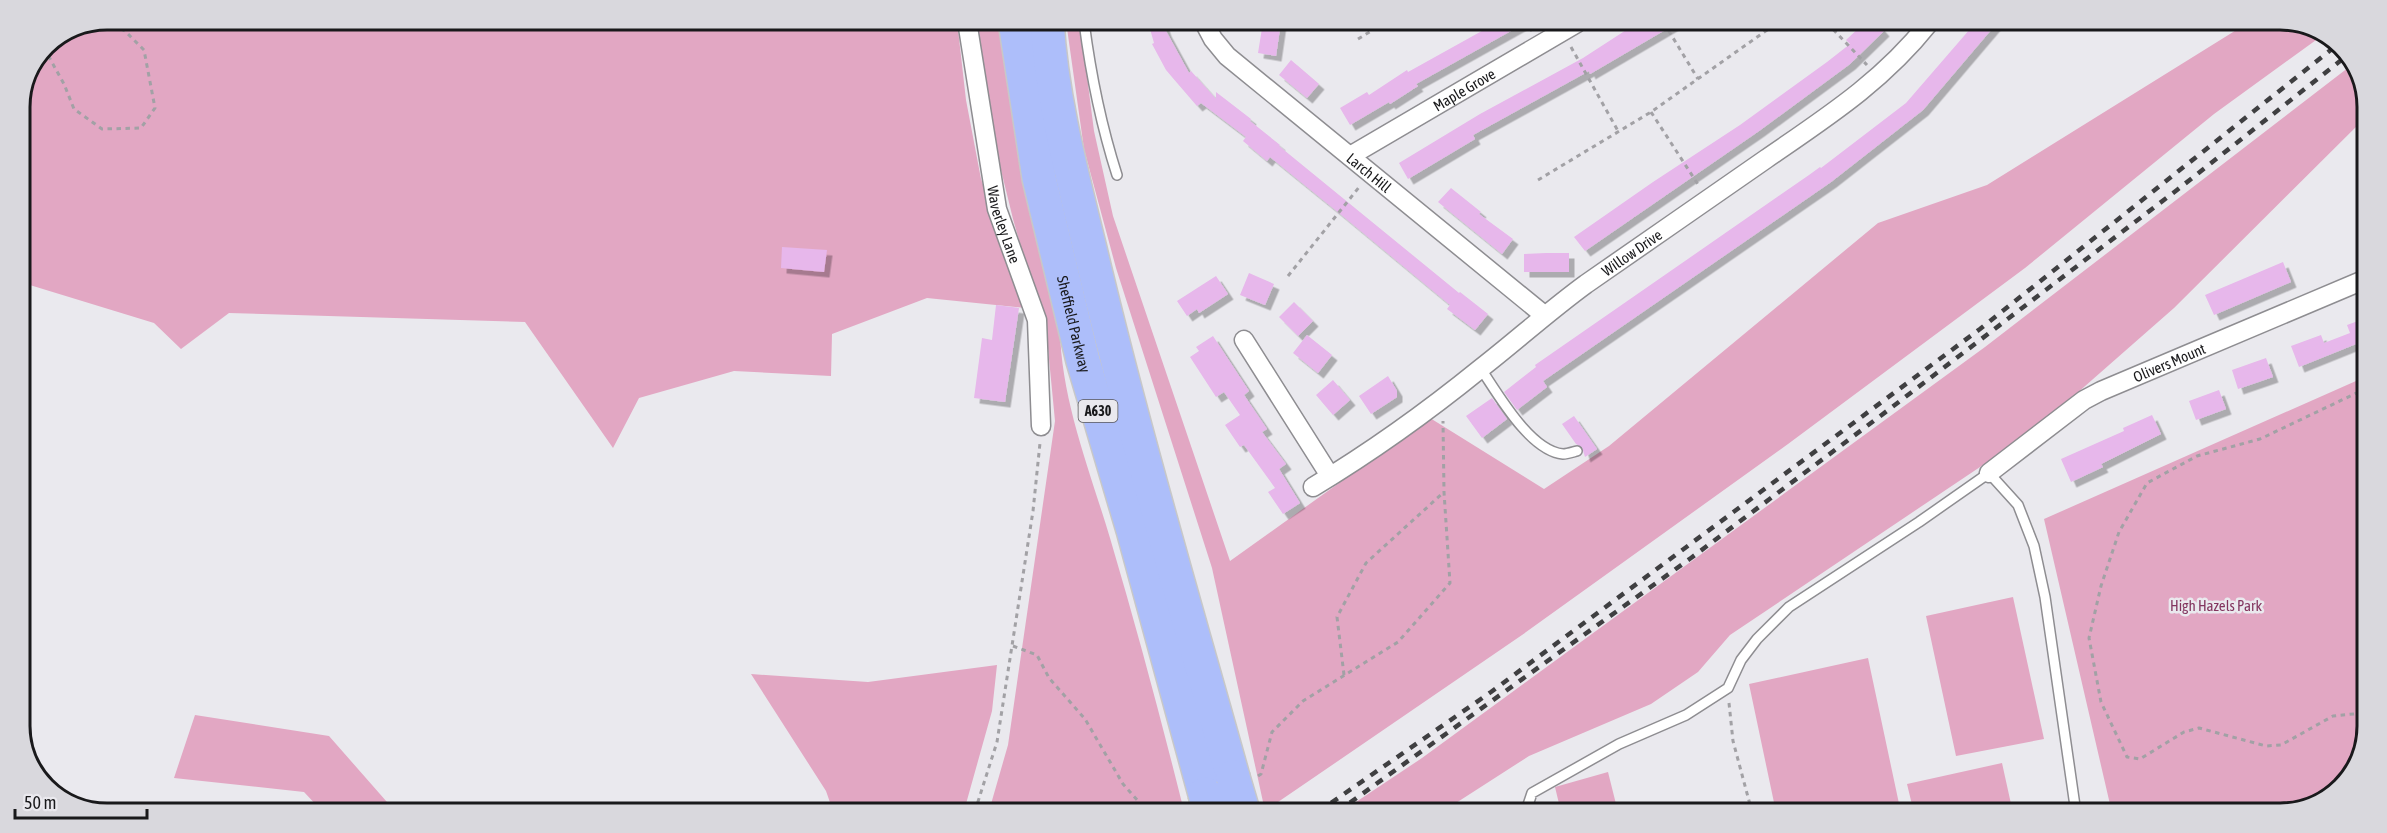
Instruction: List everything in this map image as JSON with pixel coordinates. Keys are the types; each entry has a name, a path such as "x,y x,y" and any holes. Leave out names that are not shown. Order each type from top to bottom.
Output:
{"highway":[{"name":"Sheffield Parkway","path":"1016,30 1039,178 1083,361 1133,530 1207,803"},
{"name":"A630","path":"1048,30 1059,111 1108,325 1242,779 1243,803"}],"street":[{"name":"Waverley Lane","path":"968,30 997,209 1036,320 1041,426"},
{"name":"Larch Hill","path":"1208,30 1227,56 1544,315"},
{"name":"Maple Grove","path":"1350,156 1564,30"},
{"name":"Willow Drive","path":"1312,487 1386,439 1481,369 1544,315 1836,111 1879,78 1923,30"},
{"name":"Olivers Mount","path":"1989,473 2084,400 2101,391 2357,283"},
{"path":"1244,340 1330,476"}],"lane":[{"path":"1085,30 1092,82 1104,135 1117,175"},
{"path":"1481,369 1498,396 1537,442 1550,450 1564,454 1577,451"},
{"path":"1529,803 1532,793 1619,744 1686,715 1728,688 1741,660 1757,639 1789,608 1989,473 2018,505 2034,546 2045,597 2075,803"}],"path":[{"path":"49,57 64,84 74,109 102,129 141,128 155,108 144,50 123,30"},
{"path":"1358,39 1374,30"},
{"path":"1570,30 1618,132"},
{"path":"1668,30 1698,80"},
{"path":"1538,180 1651,112 1767,30"},
{"path":"1834,30 1879,78"},
{"path":"1651,112 1707,200"},
{"path":"1288,276 1371,173"},
{"path":"2357,393 2260,439 2197,456 2147,483 2119,532 2101,586 2089,638 2101,702 2127,758 2140,759 2184,732 2199,728 2266,746 2281,745 2333,716 2357,714"},
{"path":"1242,779 1261,774 1272,732 1303,701 1398,642 1450,583 1444,492 1443,419"},
{"path":"978,803 997,742 1033,511 1041,426"},
{"path":"1344,675 1337,617 1366,563 1444,492"},
{"path":"1013,646 1037,655 1049,678 1085,719 1123,784 1140,803"},
{"path":"1728,688 1733,741 1750,803"}],"green space":[{"path":"958,30 966,100 981,179 1026,308 927,298 832,334 831,376 734,371 639,398 613,448 525,322 229,313 181,349 154,323 30,285 31,92 43,64 53,53 64,43 92,31"},
{"path":"976,30 1005,30 1060,329 1065,382 1071,409 1130,606 1182,803 991,803 1008,745 1055,421 1047,338 1013,219 990,125"},
{"path":"1067,30 1081,30 1094,131 1113,216 1230,561 1430,418 1544,489 1609,446 1878,223 1987,185 2236,30 2295,31 2317,40 2214,114 2025,268 1788,444 1522,635 1277,803 1263,803 1212,568 1116,268 1084,149"},
{"path":"2347,69 2357,102 2357,126 2174,308 2035,430 1730,635 1698,672 1651,704 1529,756 1456,803 1354,803 1422,758 1985,347"},
{"name":"High Hazels Park","path":"2357,381 2357,726 2353,751 2341,773 2323,790 2290,802 2110,803 2044,519"},
{"path":"2013,597 2044,739 1956,756 1926,616"},
{"path":"1868,658 1899,803 1774,803 1749,684"},
{"path":"997,665 992,711 966,803 830,803 826,791 751,674 868,682"},
{"path":"195,715 329,736 388,803 314,803 304,792 174,778"},
{"path":"2002,763 2011,803 1912,803 1907,784"},
{"path":"1608,772 1616,803 1559,803 1555,787"}],"building":[{"path":"1150,30 1166,30 1189,73 1191,71 1216,99 1216,92 1459,293 1488,314 1475,330 1447,309 1450,305 1339,213 1270,157 1267,161 1243,141 1246,137 1201,103 1197,106 1166,70 1152,44 1154,43"},
{"path":"1262,30 1280,30 1276,56 1258,53"},
{"path":"1484,30 1513,30 1416,84 1418,86 1390,104 1389,102 1350,125 1340,108 1367,92 1369,95 1407,70 1408,72"},
{"path":"1626,30 1665,30 1590,74 1589,71 1473,135 1475,139 1408,179 1399,163 1480,114 1583,58"},
{"path":"1857,30 1884,31 1850,64 1759,131 1585,251 1574,237 1740,125 1827,62 1850,44 1846,40"},
{"path":"1969,30 1991,30 1923,110 1831,182 1543,381 1547,387 1517,410 1504,392 1536,367 1535,365 1821,168 1906,103"},
{"path":"1291,60 1319,84 1307,98 1279,75"},
{"path":"1451,188 1481,212 1479,214 1513,239 1502,254 1438,202"},
{"path":"782,247 827,250 824,272 781,268"},
{"path":"1569,253 1569,272 1524,272 1524,254"},
{"path":"2283,262 2291,282 2214,315 2205,295"},
{"path":"1249,273 1274,284 1265,305 1240,295"},
{"path":"1216,276 1228,294 1199,313 1197,309 1187,316 1177,301"},
{"path":"1294,302 1313,321 1298,336 1279,317"},
{"path":"996,305 1019,308 1005,402 974,398 982,338 992,340"},
{"path":"2357,321 2357,344 2299,367 2291,346 2321,335 2324,343 2350,333 2347,325"},
{"path":"1307,335 1332,355 1318,373 1293,353"},
{"path":"1213,336 1249,391 1244,395 1267,429 1262,432 1286,464 1279,469 1300,503 1283,514 1268,492 1275,488 1244,445 1240,447 1225,425 1240,415 1224,392 1216,397 1190,357 1199,351 1196,347"},
{"path":"2266,358 2273,377 2238,389 2232,370"},
{"path":"1388,376 1397,391 1397,397 1371,414 1359,396"},
{"path":"1333,380 1350,400 1333,415 1316,395"},
{"path":"2219,390 2226,409 2196,420 2189,401"},
{"path":"1492,398 1507,419 1482,438 1466,416"},
{"path":"2152,415 2161,434 2101,464 2103,467 2071,482 2061,459 2124,431 2123,428"},
{"path":"1574,416 1597,449 1585,457 1582,447 1576,444 1562,424"}],"railway":[{"path":"1331,803 1491,692 1980,329 2331,49"},
{"path":"1350,803 1691,558 2177,190 2341,60"}]}
